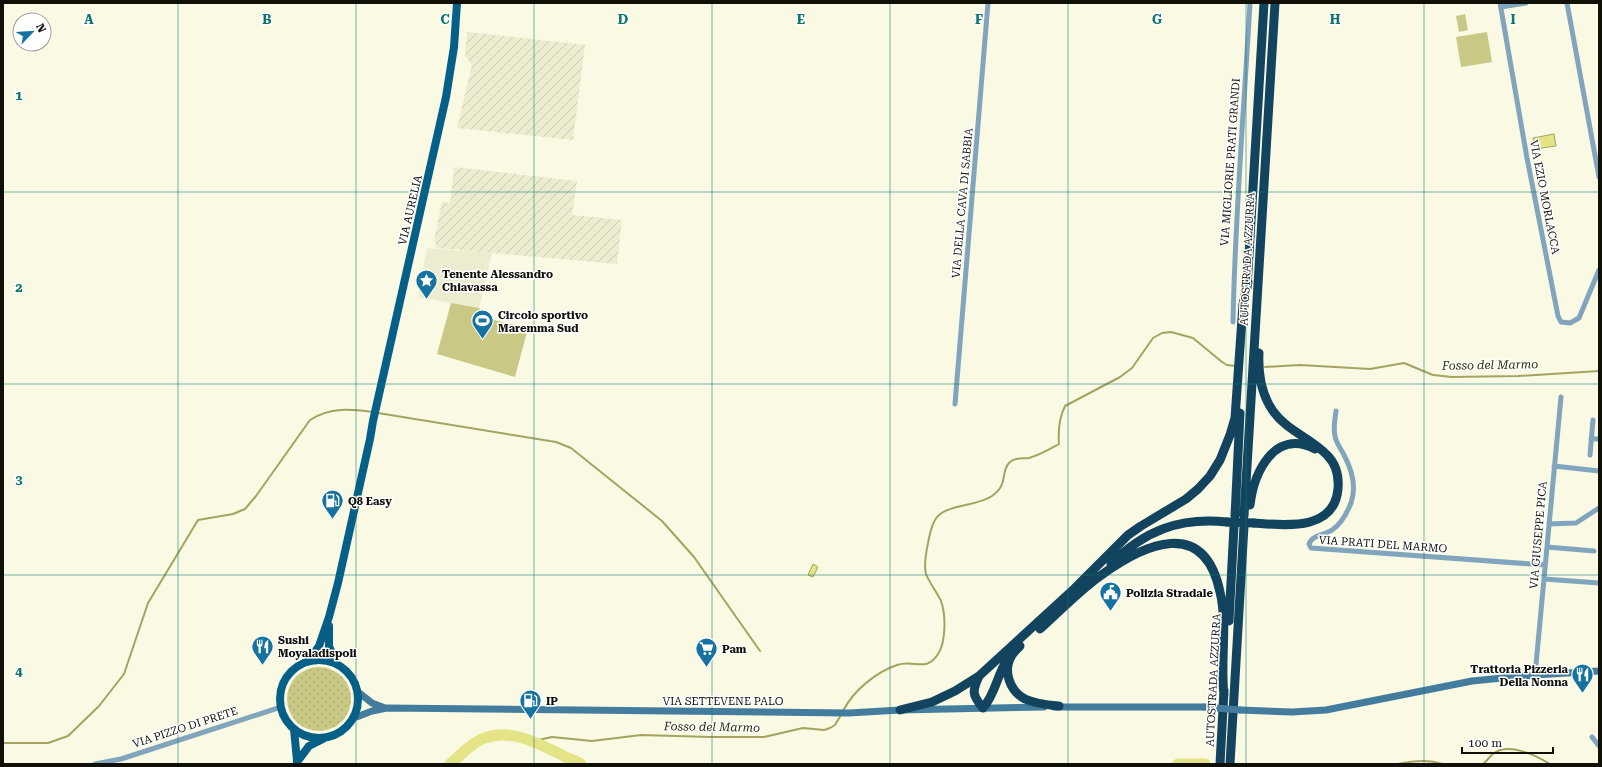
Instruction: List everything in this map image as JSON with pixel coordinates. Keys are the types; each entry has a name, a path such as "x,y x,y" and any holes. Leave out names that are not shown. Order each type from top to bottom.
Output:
{"highway":[{"name":"AUTOSTRADA AZZURRA","path":"1231,761 1236,659 1241,630 1242,521 1248,367 1244,301 1248,282 1264,3"},
{"name":"AUTOSTRADA AZZURRA","path":"1248,367 1261,303 1257,284 1274,3"},
{"path":"1102,562 1146,534 1167,524 1200,518 1295,525 1312,522 1324,515 1331,507 1336,498 1338,487 1336,470 1328,456 1287,426 1274,412 1248,367"},
{"path":"900,710 932,702 956,691 978,676 1136,529 1189,497 1202,486 1220,460 1232,429 1248,367"},
{"path":"978,676 974,693 978,702 983,708 989,699 1002,668 1012,654 1099,577 1130,547 1143,538 1160,530 1189,522 1298,522 1311,519 1324,511 1332,499 1335,484 1333,469 1324,456 1309,447 1299,444 1283,447 1272,454 1262,464 1242,521"},
{"name":"AUTOSTRADA AZZURRA","path":"1220,761 1224,696 1242,521"},
{"path":"1099,577 1134,555 1159,544 1184,544 1201,554 1213,572 1222,600 1224,618 1222,673 1224,696"},
{"path":"1012,654 1008,664 1008,673 1014,690 1019,695 1029,700 1059,706"}],"main road":[{"name":"VIA AURELIA","path":"308,661 319,646 329,617 338,583 446,97 454,47 457,3"},
{"name":"VIA AURELIA","path":"329,617 328,640 336,664"},
{"path":"297,763 309,746 342,731 354,718 358,705 358,692 354,681 347,671 336,664 322,660 308,661 297,666 289,674 283,684 280,695 281,707 286,719 294,729 303,735 314,738 325,738"},
{"path":"1535,675 1599,671"},
{"name":"VIA SETTEVENE PALO","path":"354,718 372,711 387,708 849,713 900,710 1059,706 1204,707 1292,712 1326,710 1405,693 1472,681 1535,675"},
{"name":"VIA SETTEVENE PALO","path":"358,692 372,703 387,708"},
{"path":"294,729 297,763"}],"street":[{"name":"VIA DELLA CAVA DI SABBIA","path":"955,404 988,3"},
{"name":"VIA MIGLIORIE PRATI GRANDI","path":"1233,322 1235,243 1250,3"},
{"path":"1500,5 1526,3"},
{"path":"1568,3 1599,177"},
{"name":"VIA EZIO MORLACCA","path":"1500,5 1530,173 1558,316 1561,322 1565,324 1573,322 1580,316 1599,270"},
{"name":"VIA GIUSEPPE PICA","path":"1535,675 1561,397"},
{"name":"VIA PRATI DEL MARMO","path":"1336,411 1335,436 1351,471 1354,484 1353,494 1348,510 1342,520 1332,530 1312,539 1309,544 1311,548 1545,565"},
{"path":"1590,455 1593,420"},
{"path":"1591,439 1599,439"},
{"path":"1554,466 1599,471"},
{"path":"1549,524 1576,523 1599,508"},
{"path":"1547,547 1594,551"},
{"path":"1544,579 1599,583"},
{"name":"VIA PIZZO DI PRETE","path":"95,764 120,759 281,707"},
{"path":"1592,737 1599,746"}],"shaded area":[{"path":"1465,14 1468,30 1459,32 1456,16"},
{"path":"467,32 585,45 573,140 457,128 472,65 465,56"},
{"path":"1487,32 1492,62 1461,67 1456,37"},
{"path":"1554,134 1556,146 1535,149 1533,138"},
{"path":"454,167 577,181 572,215 622,220 617,264 437,248 434,240 442,202 450,203"},
{"path":"427,248 492,253 479,308 418,297"},
{"name":"Circolo sportivo Maremma Sud","path":"451,303 479,308 494,320 528,328 515,377 437,354"},
{"path":"813,564 818,567 813,577 808,575"},
{"path":"319,667 337,673 345,681 351,699 345,717 337,725 319,731 301,725 293,717 287,699 293,681 301,673"}],"waterway":[{"name":"Fosso del Marmo","path":"843,711 853,696 873,677 897,665 909,663 929,663 941,649 944,636 943,607 929,581 926,574 925,565 926,551 931,529 938,516 950,509 979,502 992,496 1001,487 1006,467 1011,461 1033,457 1059,444 1059,424 1065,406 1120,377 1132,368 1153,338 1162,333 1171,332 1193,338 1222,362 1227,365 1236,366"},
{"name":"Fosso del Marmo","path":"1265,367 1300,365 1370,369 1404,363 1433,375 1452,377 1518,376 1599,371"},
{"path":"3,743 48,743 68,736 99,706 124,674 148,603 198,520 233,514 245,509 256,496 310,420 333,411 357,410 373,412"},
{"path":"378,413 556,442 571,448 662,521 694,557 760,651"},
{"name":"Fosso del Marmo","path":"534,741 552,737 592,741 641,735 764,737 803,728 824,730 835,725 841,715"},
{"path":"450,764 480,740 495,735 515,736 534,742 581,764"},
{"path":"1483,764 1494,753 1507,749 1523,751 1550,764"},
{"path":"1398,764 1420,761 1431,761 1442,764"},
{"path":"1178,764 1205,764"}],"place":[{"name":"Tenente Alessandro Chiavassa","path":"427,300"},
{"name":"Circolo sportivo Maremma Sud","path":"482,340"},
{"name":"Q8 Easy","path":"333,520"},
{"name":"Polizia Stradale","path":"1111,612"},
{"name":"Sushi Moyaladispoli","path":"262,666"},
{"name":"Pam","path":"706,668"},
{"name":"Trattoria Pizzeria Della Nonna","path":"1583,694"},
{"name":"IP","path":"531,720"}]}
